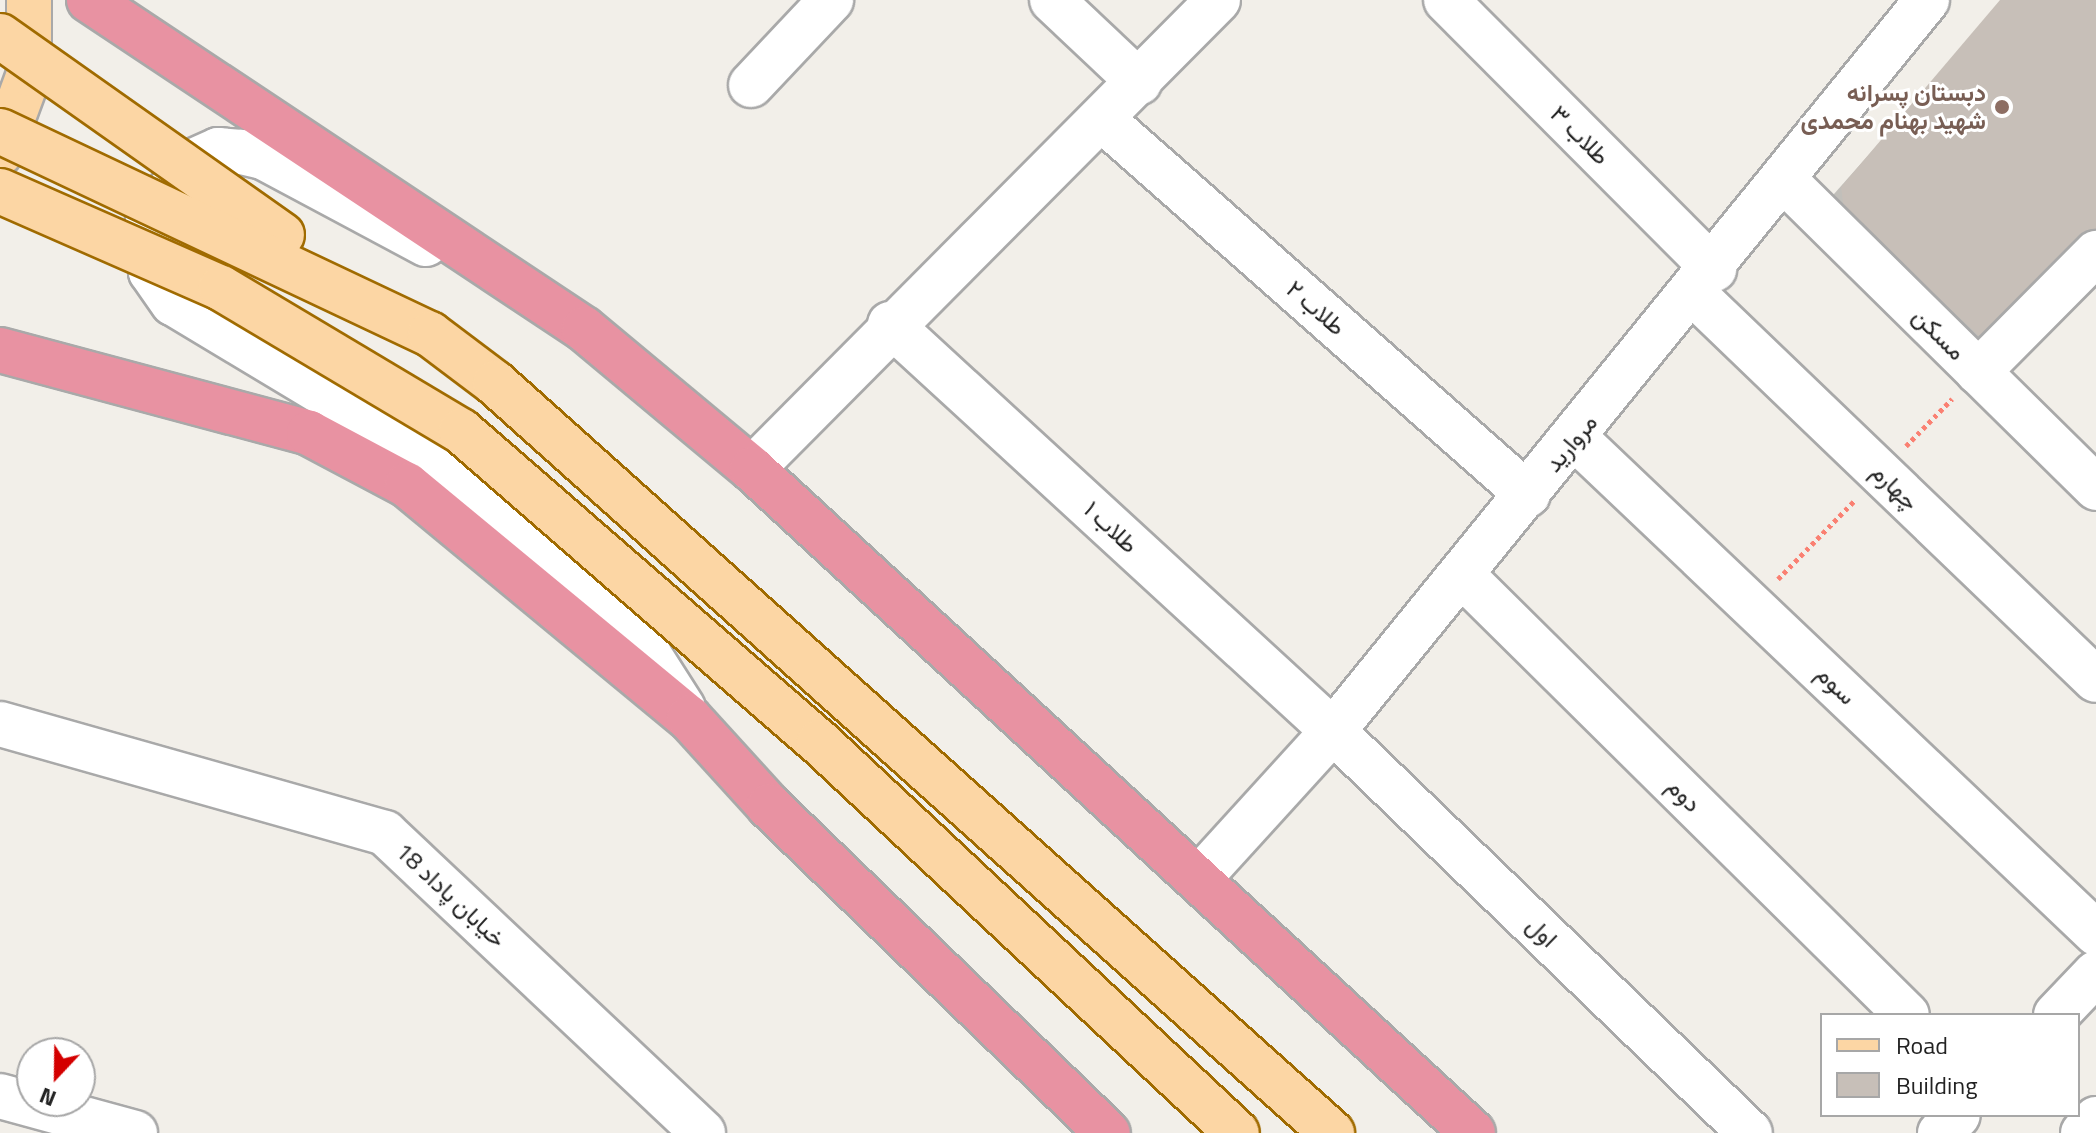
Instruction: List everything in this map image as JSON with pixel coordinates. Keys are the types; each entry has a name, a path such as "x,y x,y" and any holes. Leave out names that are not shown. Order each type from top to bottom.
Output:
{"highway":[{"path":"89,0 584,329 752,469 1202,875 1473,1133"},
{"path":"0,350 309,433 393,478 689,718 769,806 1108,1133"}],"main road":[{"path":"0,153 29,74 29,0"},
{"path":"0,36 155,151 430,334 564,438 1332,1133"},
{"path":"0,131 430,334"},
{"path":"0,191 221,288 461,431 796,722 1237,1133"}],"street":[{"path":"751,85 831,0"},
{"path":"1052,0 1139,82"},
{"path":"752,469 890,324 1104,121 1218,0"},
{"name":"طلاب ۳","path":"1446,0 1704,282"},
{"name":"مروارید","path":"1202,875 1333,731 1704,282 1908,7"},
{"name":"طلاب ۲","path":"1104,121 1528,495"},
{"path":"584,329 263,157 218,150 193,161 148,217 151,272 173,303 201,327 308,380 386,431 515,528 648,653 689,718"},
{"name":"مسکن","path":"1783,179 2096,488"},
{"path":"1978,372 2096,253"},
{"name":"چهارم","path":"1704,282 2096,680"},
{"name":"طلاب ۱","path":"890,324 1333,731"},
{"name":"سوم","path":"1575,438 2096,933"},
{"name":"دوم","path":"1461,574 1905,1013"},
{"name":"خیابان پاداد 18","path":"0,724 385,833 703,1133"},
{"name":"اول","path":"1333,731 1750,1133"},
{"path":"2058,1013 2096,973"},
{"path":"0,1096 135,1133"},
{"path":"1940,1133 1956,1117"},
{"path":"2083,1133 2096,1119"}],"building":[{"name":"دبستان پسرانه شهید بهنام محمدی","path":"2000,0 2096,0 2096,234 1990,346 1844,211 1841,187"}],"place":[{"name":"دبستان پسرانه شهید بهنام محمدی","path":"2002,107"}]}
